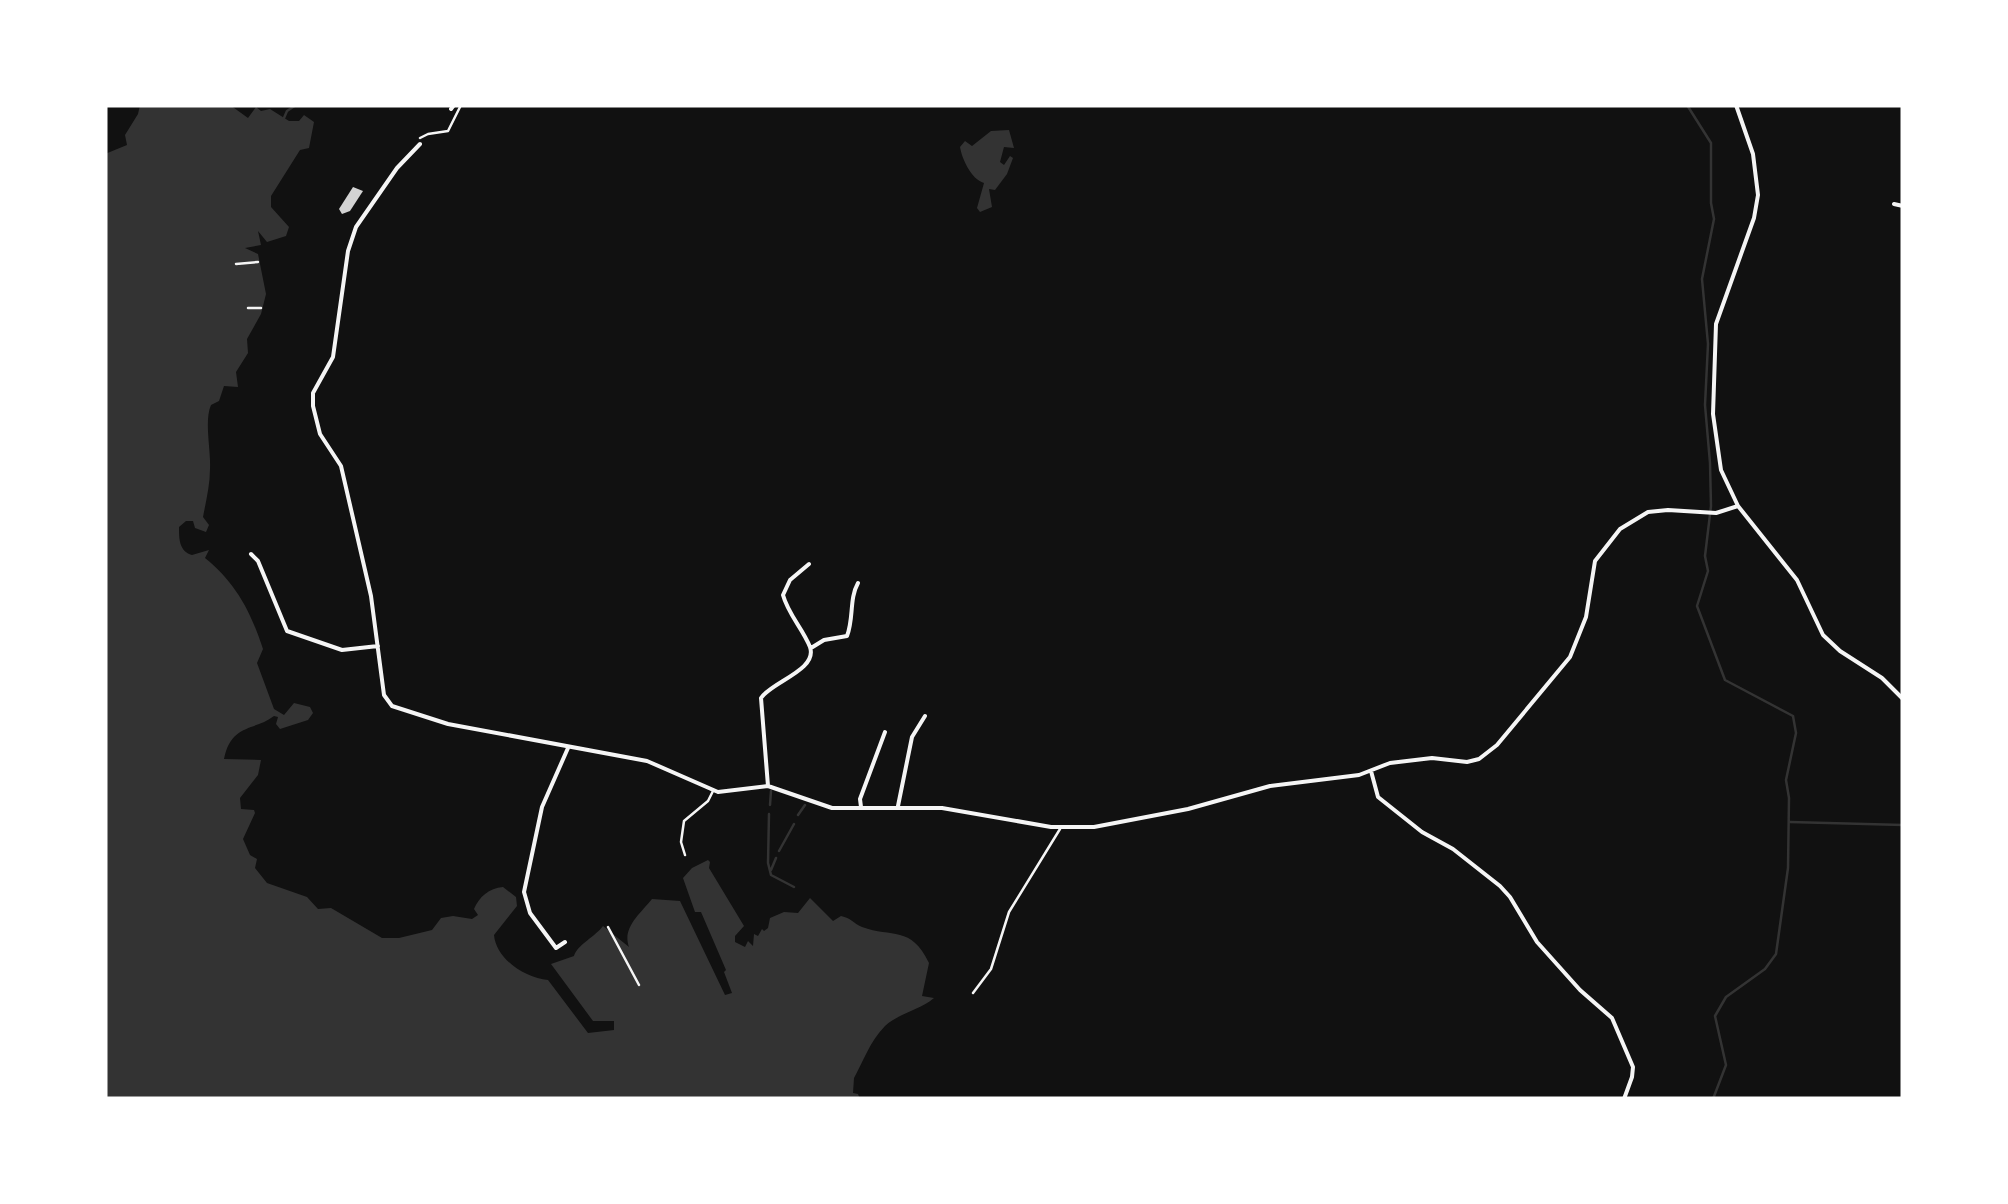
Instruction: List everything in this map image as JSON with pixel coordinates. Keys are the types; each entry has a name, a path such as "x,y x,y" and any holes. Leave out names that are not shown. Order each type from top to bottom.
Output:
{"street":[{"path":"1736,105 1753,154 1758,195 1754,218 1716,324 1713,414 1721,470 1738,506 1797,580 1822,635 1882,678 1903,700"},
{"path":"420,144 397,168 356,228 348,251 333,356 313,394 320,434 340,466 370,596 384,695 392,706 467,728 647,761 714,791 768,786 832,808 942,808 1061,828 1094,827 1188,809 1270,786 1359,775 1390,763 1426,758 1466,762 1485,755 1570,657 1586,617 1591,570 1602,548 1617,532 1648,512 1716,513 1738,506"},
{"path":"1894,204 1903,206"},
{"path":"252,554 287,630 342,650 378,646"},
{"path":"768,786 762,698 767,690 807,662 810,648 782,595 790,580 809,564"},
{"path":"810,648 824,640 847,636 852,594 858,583"},
{"path":"898,806 912,737 925,716"},
{"path":"861,807 860,798 885,732"},
{"path":"565,942 556,948 530,912 524,892 542,806 568,748"},
{"path":"1370,771 1378,797 1500,886 1536,942 1612,1018 1632,1067 1624,1099"}],"lane":[{"path":"686,855 680,842 684,821 714,791"},
{"path":"973,993 991,969 1009,912 1061,828"}],"path":[{"path":"420,144 423,136 448,131 460,114 455,106"},
{"path":"236,264 258,262"},
{"path":"248,308 261,308"},
{"path":"608,927 639,985"}],"shaded area":[{"path":"140,105 230,105 248,118 256,107 261,111 270,109 289,121 299,121 304,115 314,122 309,148 300,150 271,196 271,207 289,227 286,236 267,242 258,231 261,245 245,248 258,254 266,294 261,314 247,339 248,353 236,372 238,387 224,386 219,401 211,405 209,412 210,475 203,517 209,525 206,532 195,528 193,521 179,527 184,551 192,555 209,550 205,558 234,588 248,611 263,649 257,663 274,709 284,715 294,703 310,707 313,713 308,720 280,729 276,724 278,717 274,716 238,734 227,747 224,759 261,760 258,775 240,798 241,809 255,813 243,839 250,855 257,859 255,868 267,883 307,897 318,909 331,908 382,938 432,930 441,918 472,919 478,915 474,909 482,897 503,887 516,897 517,906 494,935 500,952 521,971 548,980 588,1033 614,1030 614,1021 593,1021 551,964 574,956 603,926 629,947 630,928 652,899 680,901 725,995 732,993 726,970 701,912 695,912 683,878 692,868 710,862 709,868 744,926 735,942 745,947 748,941 753,946 754,934 758,936 768,928 770,918 784,912 798,913 810,898 833,921 841,916 862,927 908,938 929,963 922,996 934,998 885,1026 875,1038 854,1078 853,1093 860,1099 105,1099 105,154 127,145 125,135"},
{"path":"1009,130 1014,148 1004,147 1000,162 1004,165 1010,156 1013,158 995,190 989,189 992,207 980,212 977,208 984,183 968,168 960,147 965,141 972,146 991,131"}],"building":[{"path":"353,187 363,191 350,211 342,214 339,209"}],"waterway":[{"path":"284,118 296,105"},
{"path":"1687,105 1711,143 1714,219 1702,279 1708,344 1705,405 1711,506 1705,556 1708,571 1697,606 1725,680 1793,716 1796,733 1786,780 1788,868 1776,954 1765,969 1726,997 1715,1016 1726,1065 1713,1099"},
{"path":"770,805 771,791"},
{"path":"798,815 805,805"},
{"path":"769,814 771,875 794,887"},
{"path":"1790,822 1903,825"},
{"path":"779,851 794,824"},
{"path":"771,870 776,858"}]}
